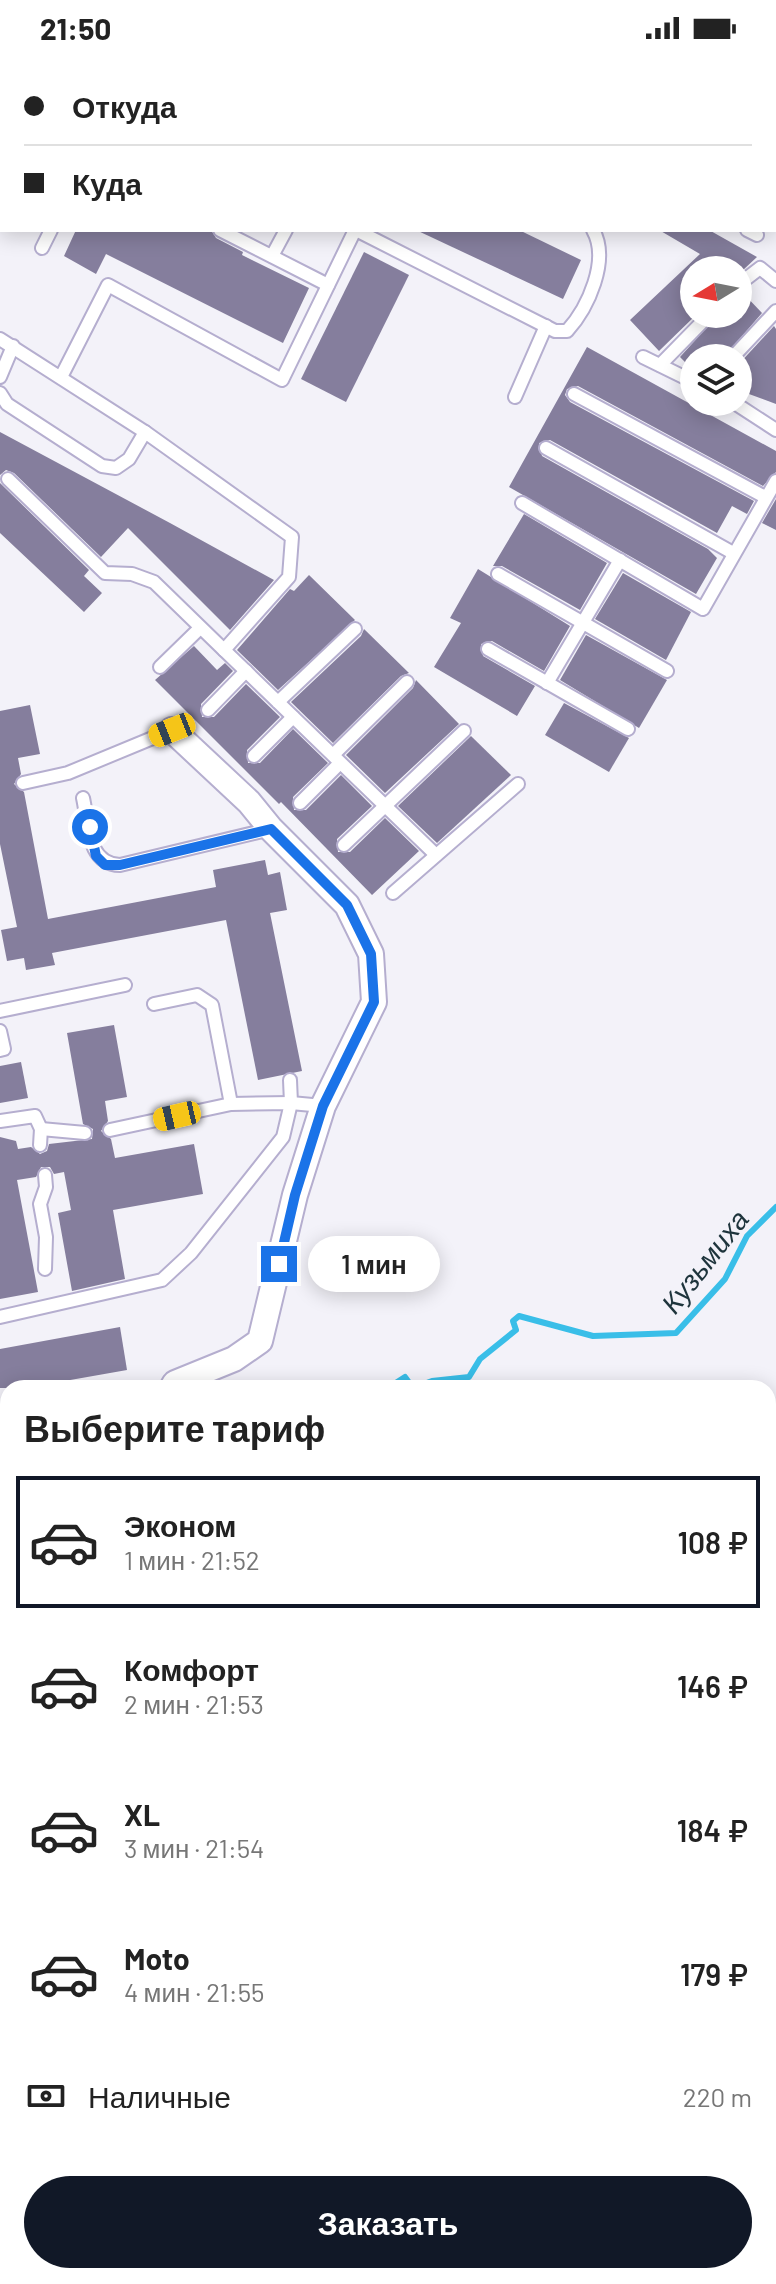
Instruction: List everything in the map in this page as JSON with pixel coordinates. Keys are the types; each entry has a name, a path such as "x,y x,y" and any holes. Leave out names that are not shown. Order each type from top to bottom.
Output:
{"street":[{"path":"172,730 249,802 271,829 347,905 371,954 374,1002 323,1106 295,1195 260,1341 234,1359 182,1380"}],"lane":[{"path":"42,248 50,232"},
{"path":"224,232 328,285"},
{"path":"272,256 285,232"},
{"path":"61,377 108,285 282,380 355,232"},
{"path":"360,232 546,326 567,331 582,315 599,262 593,232"},
{"path":"752,274 760,268 776,281"},
{"path":"745,344 776,311"},
{"path":"515,397 546,326"},
{"path":"660,365 696,328"},
{"path":"0,339 145,432 292,537 289,577 224,650"},
{"path":"0,377 13,346"},
{"path":"643,357 680,375"},
{"path":"0,393 7,404 102,466 116,468 129,459 145,432"},
{"path":"574,394 765,497"},
{"path":"752,414 776,430"},
{"path":"546,448 733,553"},
{"path":"8,479 105,573 132,574 154,582 436,855"},
{"path":"522,503 703,609 776,481"},
{"path":"547,683 620,560"},
{"path":"498,574 667,671"},
{"path":"160,667 200,628"},
{"path":"278,702 355,629"},
{"path":"488,649 628,729"},
{"path":"208,710 246,671"},
{"path":"300,803 407,682"},
{"path":"254,756 293,717"},
{"path":"23,783 68,773 172,730"},
{"path":"344,845 464,731"},
{"path":"393,893 518,784"},
{"path":"83,798 96,856 105,865 120,865 271,829"},
{"path":"0,1011 125,985"},
{"path":"154,1004 197,995 212,1005 231,1104"},
{"path":"0,1031 4,1049 0,1050"},
{"path":"0,1317 162,1280 191,1253 283,1137 291,1103 290,1080"},
{"path":"110,1130 231,1104 323,1106"},
{"path":"0,1121 35,1116 41,1129 40,1145"},
{"path":"41,1129 85,1133"},
{"path":"45,1175 40,1204 46,1237 45,1269"}],"building":[{"path":"75,232 212,232 216,238 243,252 242,255 309,288 283,343 106,254 96,274 64,256"},
{"path":"420,232 523,232 581,260 563,299"},
{"path":"662,232 713,232 757,257 752,262 752,256 698,256 700,254"},
{"path":"364,252 409,275 346,402 301,379"},
{"path":"680,273 680,328 683,328 659,351 630,320"},
{"path":"752,302 762,313 752,325"},
{"path":"774,326 776,404 752,395 752,350"},
{"path":"706,328 749,328 735,344 692,344"},
{"path":"587,347 680,398 680,416 712,416 776,451 776,472 763,486 578,386 567,389 565,395 570,402 754,501 747,514 732,506 717,533 550,440 539,443 542,456 708,549 717,558 696,594 509,487"},
{"path":"0,432 274,580 230,630 128,528 101,557 14,473 6,470 0,475"},
{"path":"0,483 89,570 84,576 102,593 84,612 0,533"},
{"path":"776,499 776,530 762,523"},
{"path":"524,514 607,563 580,610 502,566 493,566"},
{"path":"478,569 570,626 544,671 492,641 481,644 483,656 535,686 517,716 434,667 461,623 450,618"},
{"path":"623,573 691,612 666,660 595,619"},
{"path":"309,575 355,620 278,690 237,650 290,589 294,591"},
{"path":"364,629 409,673 401,676 333,743 291,702 361,636"},
{"path":"586,635 667,680 639,728 560,680"},
{"path":"194,646 217,670 225,663 233,671 201,704 202,717 214,717 246,684 280,717 247,750 248,763 260,763 293,729 328,763 293,797 294,810 306,810 341,775 372,806 337,839 338,852 350,852 385,818 419,851 372,895 155,680"},
{"path":"416,680 459,724 385,793 346,755 413,688"},
{"path":"564,703 629,738 609,772 545,735"},
{"path":"30,705 40,754 18,758 21,774 14,784 24,792 48,919 216,887 213,870 265,860 268,875 280,872 287,910 270,913 302,1071 258,1080 226,920 52,953 55,965 26,970 24,958 7,961 1,930 17,927 0,844 0,711"},
{"path":"471,736 511,775 437,843 398,806"},
{"path":"114,1025 127,1097 105,1101 108,1121 101,1131 111,1139 115,1158 194,1144 203,1194 113,1210 125,1279 72,1291 58,1213 71,1210 64,1172 54,1174 50,1167 41,1167 36,1177 17,1180 38,1292 0,1299 0,1137 16,1141 18,1149 31,1147 40,1154 47,1151 49,1144 92,1139 93,1129 83,1124 67,1033"},
{"path":"21,1062 28,1098 0,1103 0,1066"},
{"path":"120,1327 127,1370 70,1380 0,1380 0,1349"}],"waterway":[{"name":"Кузьмиха","path":"441,1380 469,1377 480,1359 516,1330 513,1321 519,1316 593,1336 676,1333 725,1279 747,1236 776,1207"},
{"name":"Кузьмиха","path":"400,1380 405,1377 407,1380"}],"route":[{"path":"90,827 96,856 105,865 120,865 271,829 347,905 371,954 374,1002 323,1106 295,1195 279,1264"}]}
